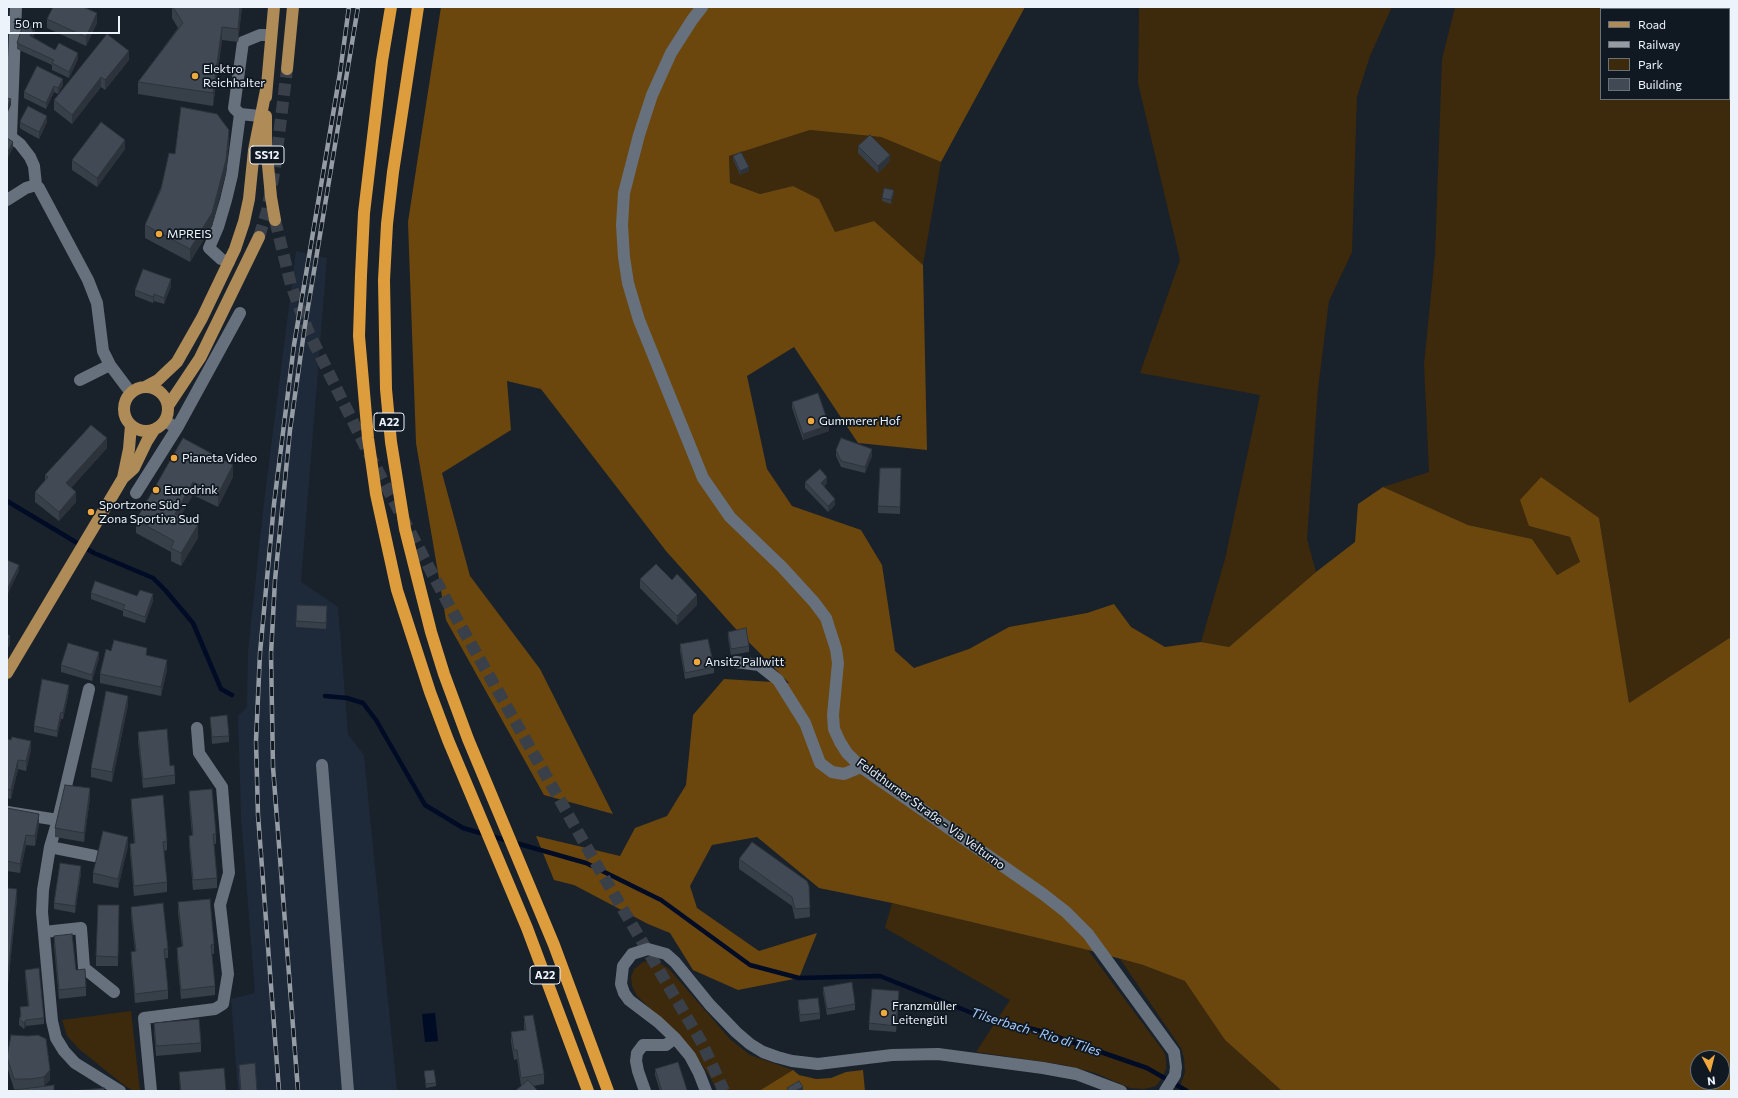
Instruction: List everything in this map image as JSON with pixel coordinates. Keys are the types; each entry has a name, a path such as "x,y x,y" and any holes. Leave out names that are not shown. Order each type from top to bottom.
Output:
{"highway":[{"name":"A22","path":"390,7 364,213 359,336 368,438 376,494 397,590 430,692 448,740 527,928 588,1091"},
{"name":"A22","path":"418,7 393,172 387,224 384,280 386,389 392,449 405,529 431,632 444,674 468,739 504,821 554,945 594,1049 608,1091"}],"main road":[{"name":"SS12","path":"274,7 266,90 266,144 271,197 275,220"},
{"path":"287,68 293,7"},
{"path":"123,478 129,449 131,425 125,412 127,398 138,389 158,380 177,362 202,318 229,262 244,222 249,199 254,150 266,90"},
{"path":"168,406 200,358 259,237"},
{"path":"7,673 91,529 123,478 134,468 146,441 154,430 165,421 168,406 167,400 158,390 145,387"},
{"path":"131,425 146,431 154,430"}],"street":[{"path":"16,7 9,135 20,144 30,157 34,166 36,185 39,188 95,297 103,351 110,365 132,393"},
{"name":"Feldthurner Straße - Via Velturno","path":"702,7 671,53 652,95 639,135 624,193 622,225 624,257 628,283 639,320 703,478 730,517 782,568 814,602 826,618 832,634 838,663 834,700 834,729 840,742 848,753 861,767 1044,894 1066,912 1088,934 1169,1044 1176,1059 1175,1075 1167,1089"},
{"path":"260,116 240,114 234,108 242,42 260,35 271,35"},
{"path":"229,262 221,259 210,248 218,228 228,194 240,114"},
{"path":"7,200 26,188 36,185"},
{"path":"136,493 177,428 240,313"},
{"path":"80,380 110,365"},
{"path":"165,421 177,428"},
{"path":"736,662 759,665 778,680 806,723 820,763 832,772 844,774 861,767"},
{"path":"89,689 58,820 50,847 43,890 42,912 52,1021 56,1038 64,1051 75,1063 120,1091"},
{"path":"151,1091 144,1018 215,1009 223,1004 228,974 220,905 229,873 222,787 199,753 197,728"},
{"path":"322,765 348,1091"},
{"path":"7,812 58,820"},
{"path":"50,847 95,856"},
{"path":"44,932 81,928 84,968 114,992"},
{"path":"706,1091 690,1056 675,1038 658,1022 634,1004 627,996 621,984 622,966 632,954 640,950 656,950 666,954 675,962 710,1005 736,1032 750,1044 777,1057 792,1061 818,1064 892,1055 938,1054 1043,1068 1076,1074 1121,1091"},
{"path":"645,1091 638,1071 636,1061 637,1053 643,1044 666,1045 675,1038"}],"shaded area":[{"path":"441,7 1025,7 941,162 881,137 810,130 729,156 730,183 760,194 793,186 819,199 835,232 874,221 923,265 927,450 858,443 794,347 747,376 767,469 792,506 861,530 882,565 895,651 914,668 969,649 1009,627 1087,613 1114,604 1131,627 1165,647 1201,642 1229,647 1316,572 1355,542 1358,504 1383,487 1468,525 1532,539 1557,575 1580,562 1570,537 1529,526 1520,500 1541,477 1599,518 1629,703 1731,637 1731,1091 1282,1091 1225,1040 1185,981 1143,965 1088,950 892,903 819,888 757,837 712,845 690,886 697,908 759,951 817,933 799,978 738,990 693,970 670,933 648,924 574,885 554,880 536,836 620,856 635,828 667,816 686,785 693,715 724,679 789,683 734,627 666,551 541,389 507,381 511,430 442,473 470,576 540,669 613,814 544,795 446,620 416,443 408,222"},
{"path":"296,251 327,258 301,582 338,607 348,734 364,755 397,1091 238,1091 231,999 255,993 241,816 238,716 247,707 248,652 264,502"},
{"path":"793,1070 799,1075 816,1079 831,1078 846,1072 863,1070 865,1091 759,1091"}],"green space":[{"path":"1139,7 1392,7 1370,56 1357,97 1352,252 1329,301 1318,389 1307,539 1316,572 1229,647 1201,642 1225,559 1260,395 1140,373 1180,260 1138,83"},
{"path":"1455,7 1632,7 1600,8 1600,100 1730,100 1731,81 1731,637 1629,703 1599,518 1529,526 1570,537 1580,563 1557,575 1532,539 1468,525 1383,487 1429,472 1424,364 1435,254 1442,59"},
{"path":"1657,7 1711,7 1711,8"},
{"path":"810,130 881,137 941,162 923,265 874,221 835,232 819,199 793,186 760,194 730,183 729,156"},
{"path":"892,903 1088,950 1164,1052 1166,1069 1162,1078 1156,1086 1144,1089 1130,1088 1095,1073 1065,1065 976,1052 1010,1000 885,928"},
{"path":"1120,959 1143,965 1186,981 1225,1040 1282,1091 1177,1091 1180,1087 1185,1072 1184,1058 1181,1048"},
{"path":"643,962 658,962 669,969 730,1039 750,1055 793,1070 759,1091 717,1091 710,1077 690,1047 637,996 632,986 631,977 634,969"},
{"path":"131,1011 140,1091 134,1091 125,1086 79,1049 67,1036 62,1020"}],"water":[{"path":"435,1013 438,1041 425,1042 422,1014"}],"building":[{"path":"53,7 83,7 97,13 86,37 47,19"},
{"path":"173,7 240,7 238,29 222,27 213,93 138,82 183,23"},
{"path":"24,22 35,27 30,36 55,50 59,43 78,53 69,72 52,63 54,60 17,43"},
{"path":"107,34 129,51 105,80 101,77 72,115 54,100"},
{"path":"37,66 63,79 58,88 54,86 46,103 24,92"},
{"path":"7,98 11,99 7,107"},
{"path":"28,106 47,116 39,132 21,123 20,121"},
{"path":"181,107 217,114 229,130 226,160 212,213 190,249 145,225 161,189 169,153 175,154"},
{"path":"101,122 125,140 97,178 72,160"},
{"path":"870,135 890,155 878,166 858,146"},
{"path":"7,138 13,142 7,153"},
{"path":"741,152 749,167 740,171 733,156"},
{"path":"884,188 894,190 891,200 882,198"},
{"path":"143,269 171,279 164,298 154,294 153,297 135,290"},
{"path":"818,393 829,425 803,434 792,402"},
{"path":"91,425 107,438 66,483 76,492 59,512 35,492 48,477 45,475"},
{"path":"183,438 233,465 218,494 193,482 175,514 198,525 181,553 171,548 174,541 136,520"},
{"path":"841,438 872,449 865,467 841,461 836,450"},
{"path":"880,468 901,468 900,507 878,506"},
{"path":"820,469 827,477 821,483 835,499 828,506 805,482"},
{"path":"7,560 19,565 7,590"},
{"path":"656,564 672,580 677,574 697,595 677,616 640,579"},
{"path":"95,581 137,596 140,590 153,594 145,617 123,609 125,605 91,593"},
{"path":"297,605 327,606 326,623 296,621"},
{"path":"746,628 749,646 731,649 728,632"},
{"path":"7,634 10,636 7,641"},
{"name":"Ansitz Pallwitt","path":"708,639 714,667 685,673 680,644"},
{"path":"114,640 147,648 146,655 167,660 161,687 100,674 106,649 111,651"},
{"path":"68,643 99,652 92,675 61,665"},
{"path":"42,679 69,685 63,713 61,712 57,731 34,726"},
{"path":"106,691 128,696 112,772 91,768"},
{"path":"227,715 229,736 212,737 210,717"},
{"path":"167,729 170,766 174,765 175,775 143,779 138,732"},
{"path":"12,737 31,741 26,761 18,760 11,790 7,789 7,739 11,740"},
{"path":"65,785 90,788 84,833 55,828"},
{"path":"212,789 216,834 213,834 217,878 193,880 189,836 193,835 189,791"},
{"path":"163,795 167,841 163,842 167,882 134,886 130,844 135,843 131,799"},
{"path":"7,808 39,814 35,836 26,835 20,864 7,861"},
{"path":"103,831 128,837 118,879 93,873"},
{"path":"752,842 807,881 809,886 810,908 795,909 792,897 739,859"},
{"path":"60,863 81,866 75,906 54,903"},
{"path":"7,888 17,889 8,974 7,974"},
{"path":"210,899 214,944 211,945 215,986 181,990 177,948 183,946 178,902"},
{"path":"163,903 168,949 164,949 168,990 135,994 131,952 136,951 131,907"},
{"path":"98,905 119,905 118,957 96,956"},
{"path":"72,934 76,970 85,969 86,987 59,990 54,936"},
{"path":"39,968 44,1018 26,1020 24,1023 19,1019 21,1016 20,1007 29,1006 25,970"},
{"path":"852,982 855,1004 827,1009 823,987"},
{"name":"Franzmüller Leitengütl","path":"872,989 899,991 896,1026 869,1023"},
{"path":"818,998 820,1013 800,1015 798,1000"},
{"path":"533,1015 544,1074 521,1078 517,1050 514,1050 511,1032 526,1030 524,1016"},
{"path":"199,1019 201,1043 156,1046 154,1023"},
{"path":"11,1035 38,1035 46,1039 50,1070 44,1077 14,1079 7,1057"},
{"path":"678,1062 687,1090 662,1091 655,1069"},
{"path":"255,1063 257,1091 241,1091 239,1065"},
{"path":"224,1068 226,1091 181,1091 179,1072"},
{"path":"434,1070 436,1083 426,1084 424,1071"},
{"path":"528,1080 538,1091 515,1091"},
{"path":"799,1081 803,1087 795,1091 789,1091 787,1088"},
{"path":"54,1085 54,1091 7,1091"},
{"path":"104,1088 104,1091 71,1091"}],"waterway":[{"path":"7,501 94,553 153,578 193,623 221,689 232,695"},
{"name":"Tilserbach - Rio di Tiles","path":"325,696 347,698 363,703 376,720 425,805 463,828 586,863 661,900 750,965 799,978 880,976 977,1015 1040,1031 1147,1068 1187,1091"}],"tunnel":[{"path":"259,237 267,211 275,168 287,69"},
{"path":"275,220 291,285 308,331 371,458 450,607 598,867 702,1043 724,1091"}],"railway":[{"path":"279,1091 258,815 256,741 260,653 274,504 294,345 340,73 349,7"},
{"path":"298,1091 273,767 271,654 275,580 290,430 305,325 358,7"}],"place":[{"name":"Elektro Reichhalter","path":"195,76"},
{"name":"MPREIS","path":"159,234"},
{"name":"Gummerer Hof","path":"811,421"},
{"name":"Pianeta Video","path":"174,458"},
{"name":"Eurodrink","path":"156,490"},
{"name":"Sportzone Süd - Zona Sportiva Sud","path":"91,512"},
{"name":"Ansitz Pallwitt","path":"697,662"},
{"name":"Franzmüller Leitengütl","path":"884,1013"}]}
